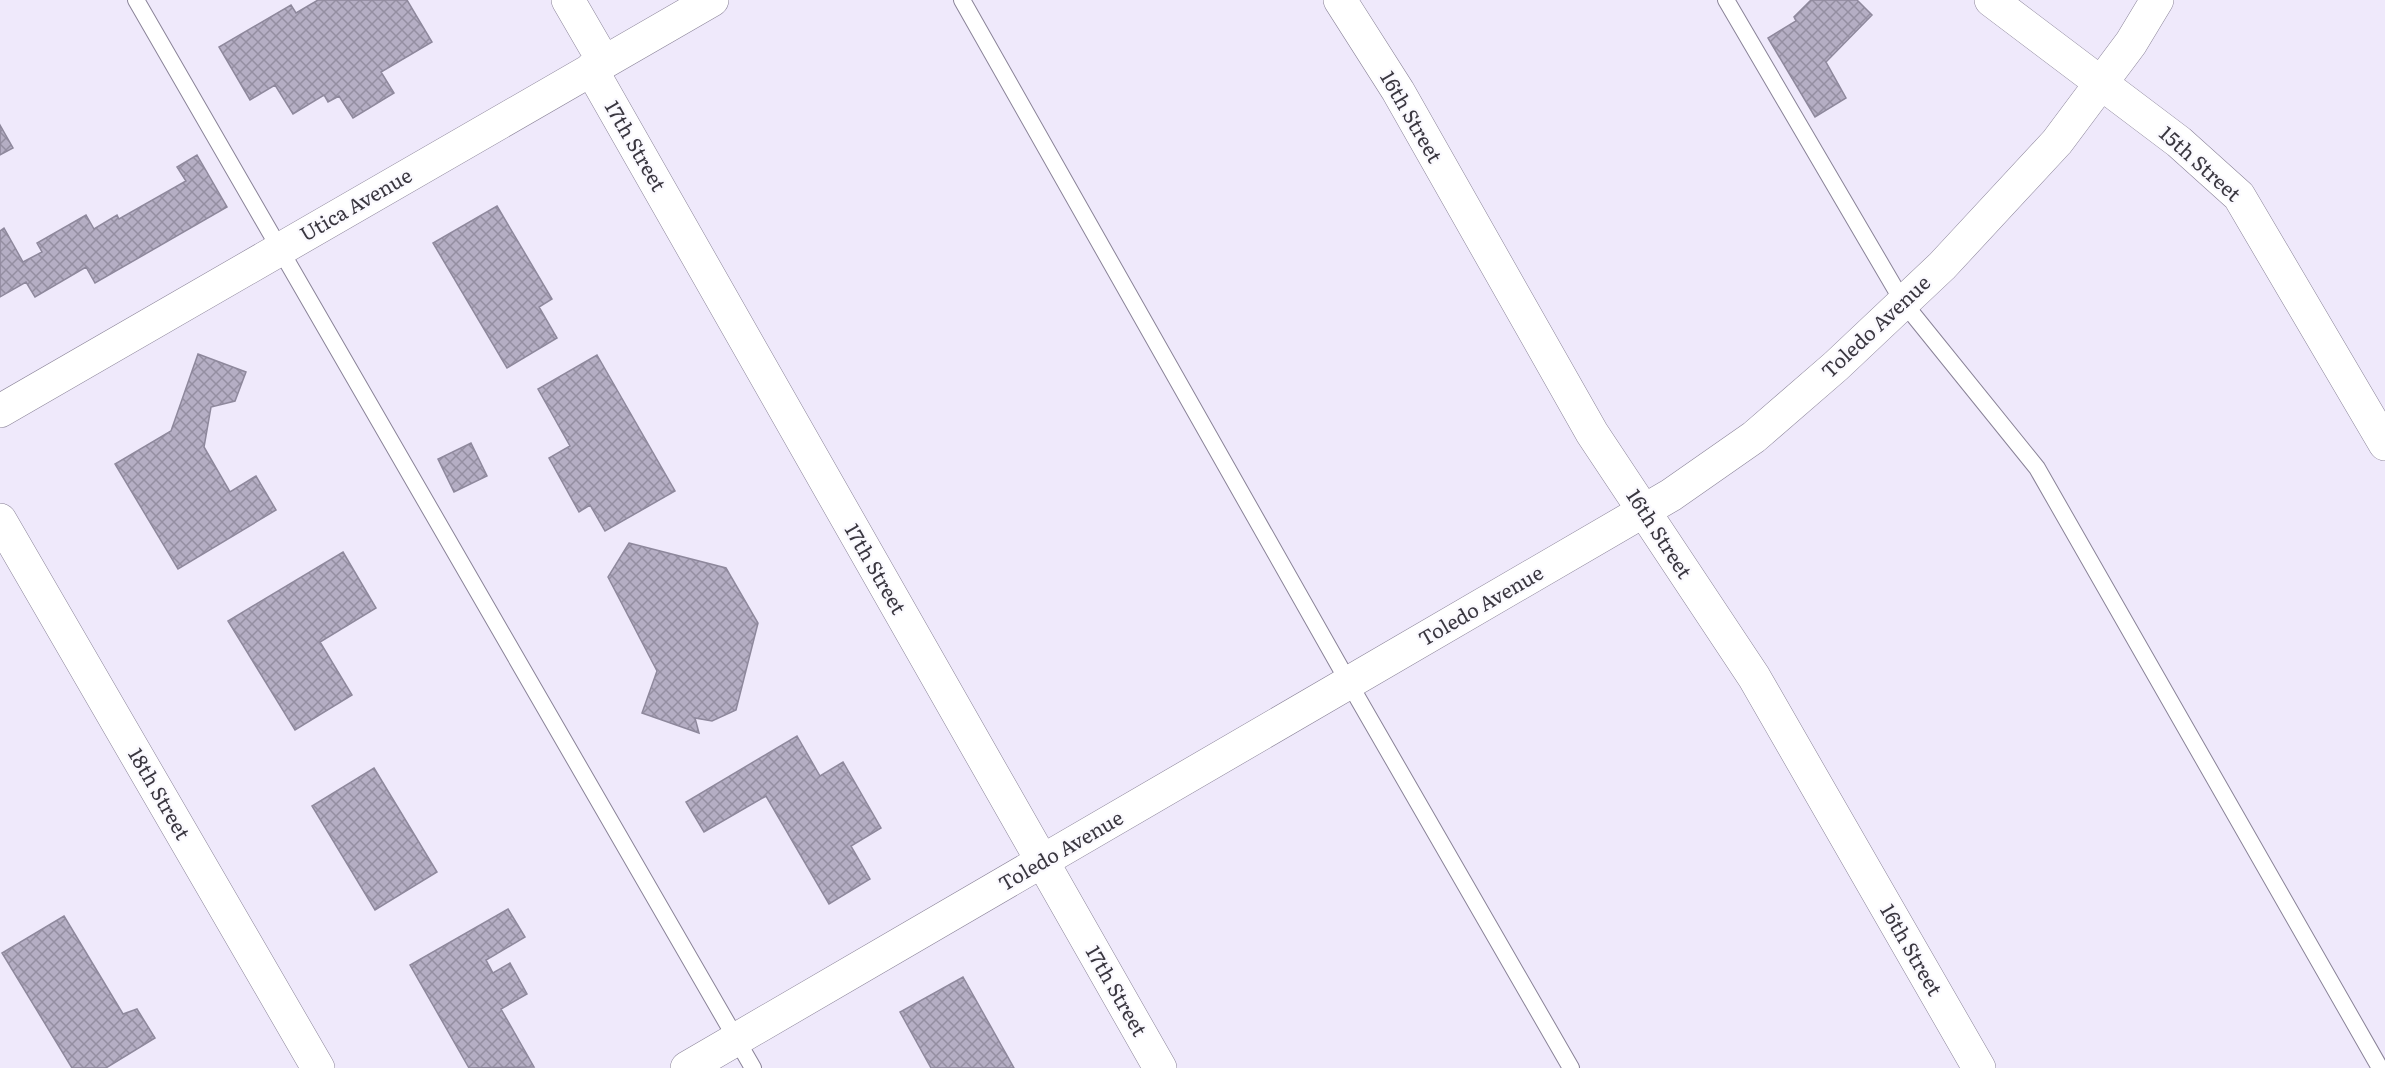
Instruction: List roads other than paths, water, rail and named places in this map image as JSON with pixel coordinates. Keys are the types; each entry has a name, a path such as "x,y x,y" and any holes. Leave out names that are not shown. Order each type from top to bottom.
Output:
{"street":[{"name":"17th Street","path":"568,0 597,66 1042,863 1160,1068"},
{"name":"Utica Avenue","path":"0,411 712,0"},
{"name":"16th Street","path":"1341,0 1398,91 1592,433 1754,677 1979,1068"},
{"name":"15th Street","path":"1990,0 2179,142 2239,196 2385,444"},
{"name":"Toledo Avenue","path":"687,1068 1644,511 1754,437 1836,366 1942,266 2057,142 2131,43 2157,0"},
{"name":"18th Street","path":"0,520 318,1068"}],"lane":[{"path":"136,0 753,1068"},
{"path":"962,0 1349,684 1571,1068"},
{"path":"1726,0 1903,302 2037,468 2380,1068"}]}
